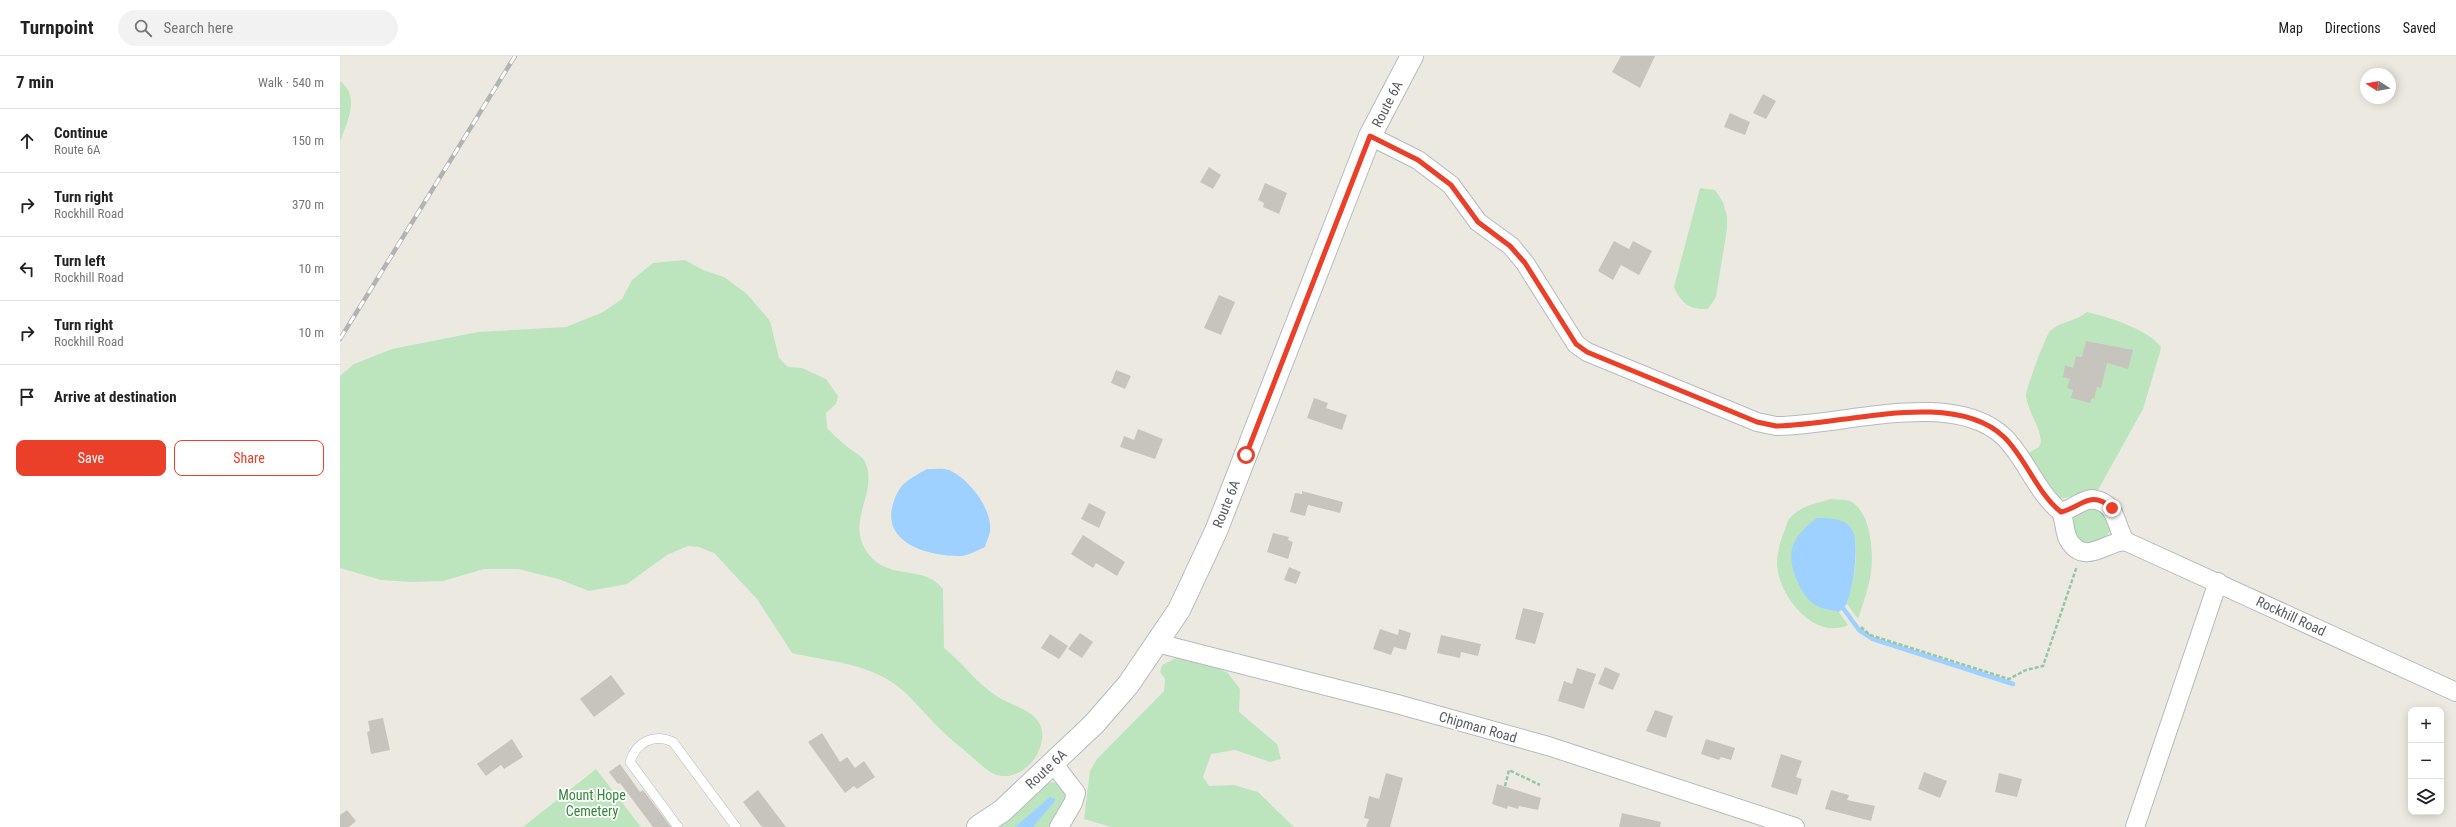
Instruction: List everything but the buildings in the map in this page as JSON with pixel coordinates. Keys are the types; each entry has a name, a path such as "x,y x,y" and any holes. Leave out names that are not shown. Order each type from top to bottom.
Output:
{"main road":[{"name":"Route 6A","path":"978,827 1002,810 1094,724 1128,685 1179,610 1216,531 1370,136 1412,56"}],"street":[{"path":"1370,136 1418,160 1451,185 1478,222 1510,246 1525,263 1576,344 1587,352 1757,422 1776,426 1923,412 1949,412 1969,417 2004,437 2050,502 2061,512 2068,538 2072,544 2083,551 2094,552 2101,551 2115,542 2125,541 2120,532 2116,514 2106,503 2099,500 2084,500 2071,509 2061,512"},
{"name":"Rockhill Road","path":"2125,541 2218,582 2456,692"},
{"path":"2135,827 2218,582"},
{"name":"Chipman Road","path":"1157,643 1397,704 1541,744 1620,768 1795,827"},
{"path":"1053,763 1076,793 1073,804 1059,827"}],"lane":[{"path":"678,827 630,762 633,754 646,741 658,737 666,738 673,742 736,827"}],"path":[{"path":"1861,627 1870,634 2002,678 2009,679 2026,670 2040,668 2043,666 2083,551"},
{"path":"1505,786 1509,770 1540,785"}],"green space":[{"path":"340,81 350,94 351,102 349,118 340,142"},
{"path":"1700,188 1715,190 1723,202 1727,216 1727,229 1716,297 1708,309 1691,307 1686,304 1674,287"},
{"path":"685,260 703,270 724,277 747,294 770,321 779,358 788,367 802,368 826,379 838,396 836,404 826,413 827,428 847,447 864,460 868,471 867,493 861,515 860,527 860,538 865,549 874,560 884,566 894,570 925,576 935,581 943,589 944,648 990,692 1024,710 1040,724 1042,740 1039,750 1035,758 1021,771 1012,775 1003,776 989,771 945,734 906,693 882,676 857,667 792,653 757,599 714,553 699,547 688,546 667,555 627,584 589,591 558,579 518,569 484,569 443,581 412,582 381,580 340,568 340,376 354,364 392,349 478,332 566,327 603,312 622,299 632,280 653,263"},
{"path":"2087,312 2106,317 2137,329 2161,347 2143,409 2098,490 2057,499 2026,454 2039,447 2041,442 2039,430 2029,408 2026,396 2040,352 2050,331 2059,325"},
{"path":"1831,499 1848,500 1858,507 1864,515 1868,526 1872,550 1871,574 1858,619 1847,604 1854,575 1856,555 1854,535 1850,527 1816,606 1839,612 1848,625 1835,628 1823,627 1811,621 1800,612 1784,589 1779,576 1777,564 1780,543 1787,522 1790,518 1804,508"},
{"path":"2087,507 2095,507 2107,516 2110,526 2107,536 2101,542 2095,545 2087,545 2075,536 2072,530 2072,522 2081,510"},
{"path":"1180,656 1196,658 1228,673 1240,689 1239,712 1277,744 1281,759 1270,762 1235,750 1211,754 1203,777 1209,786 1234,785 1258,792 1294,827 1111,827 1084,819 1090,771 1097,759 1164,691 1165,679 1160,672 1162,665"},
{"name":"Mount Hope Cemetery","path":"596,769 641,827 523,827"},
{"path":"1054,782 1067,792 1066,800 1048,827 992,827 1047,783"}],"water":[{"path":"927,469 949,470 957,474 978,496 988,514 990,523 990,532 985,547 971,554 962,556 938,554 914,547 903,540 896,532 892,521 892,508 897,494 906,482"},
{"path":"1817,518 1840,520 1851,528 1854,534 1856,553 1854,576 1846,604 1839,612 1820,608 1810,601 1797,580 1792,564 1791,556 1793,544 1809,524"},
{"path":"1050,797 1055,799 1055,801 1033,827 1015,827"}],"waterway":[{"path":"1843,608 1859,630 1873,639 2013,684"}],"railway":[{"path":"340,339 515,56"}],"route":[{"path":"1246,455 1370,136 1418,160 1451,185 1478,222 1510,246 1525,263 1576,344 1600,359 1757,422 1776,426 1791,426 1923,412 1949,412 1969,417 1988,426 2004,437 2050,502 2061,512 2071,509 2077,503 2084,500 2092,499 2106,503 2112,508"}]}
